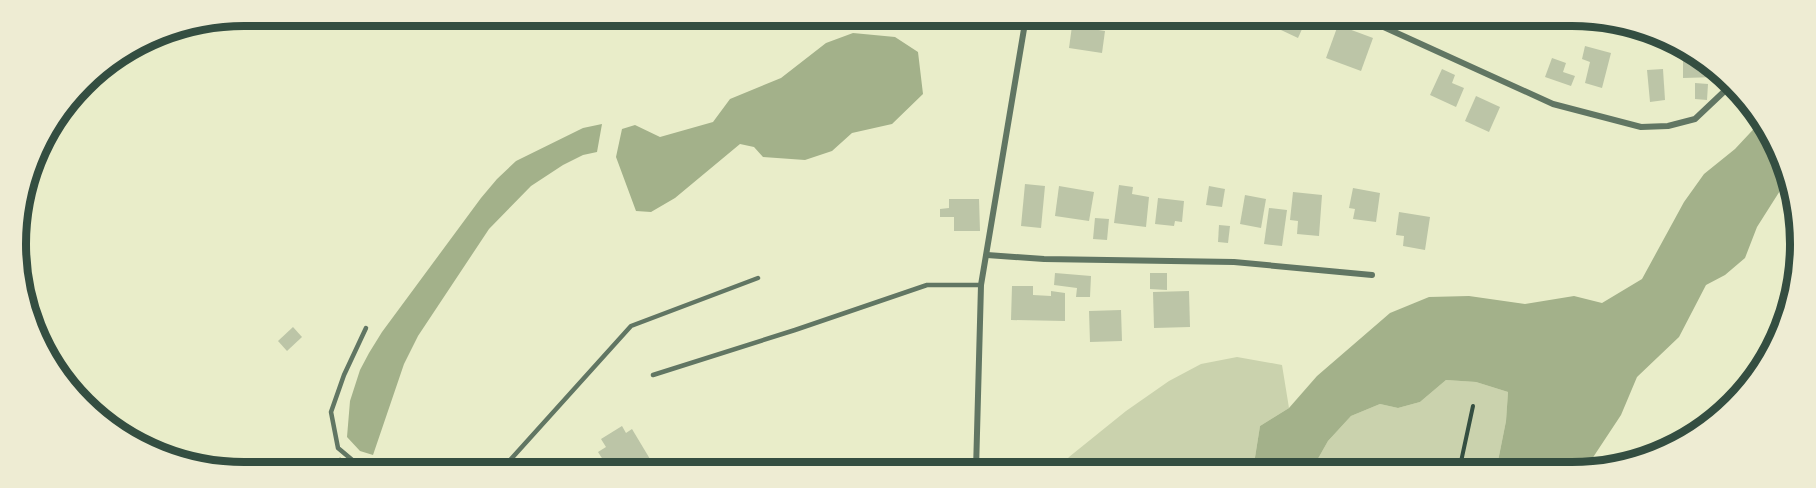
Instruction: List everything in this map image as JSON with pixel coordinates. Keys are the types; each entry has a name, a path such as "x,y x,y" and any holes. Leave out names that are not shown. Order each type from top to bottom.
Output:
{"street":[{"path":"976,462 981,285 1025,26"},
{"path":"1381,26 1553,104 1641,127 1668,126 1695,119 1727,89"},
{"path":"987,255 1044,259 1234,262 1372,275"}],"lane":[{"path":"508,462 631,326 758,278"},
{"path":"653,375 927,285 981,285"},
{"path":"355,462 338,448 331,412 344,375 366,328"}],"path":[{"path":"1460,462 1473,406"}],"shaded area":[{"path":"853,33 895,37 918,52 923,94 892,124 852,133 832,151 805,160 763,157 754,147 740,144 675,198 651,212 636,211 616,157 622,129 635,125 660,137 713,122 730,99 781,78 826,43"},
{"path":"602,124 597,152 583,155 563,165 531,186 489,229 418,336 404,364 373,455 360,451 347,437 350,401 360,370 382,332 481,198 516,161 583,128"},
{"path":"1756,126 1774,160 1783,186 1757,227 1745,258 1725,275 1706,285 1679,337 1637,377 1621,415 1590,462 1498,462 1506,421 1508,392 1476,382 1446,380 1420,402 1398,408 1380,404 1351,416 1328,441 1316,462 1254,462 1260,426 1289,408 1317,376 1390,313 1429,297 1469,296 1525,304 1574,296 1602,303 1642,279 1684,202 1704,174 1735,149"},
{"path":"1237,357 1282,365 1289,408 1260,426 1254,462 1065,462 1126,411 1169,381 1201,364"},
{"path":"1446,380 1476,382 1508,392 1506,421 1498,462 1316,462 1328,441 1351,416 1380,404 1398,408 1420,402"},
{"path":"340,457 346,462 336,462"}],"building":[{"path":"1072,26 1105,31 1102,53 1069,48"},
{"path":"1283,26 1303,26 1298,38 1281,30"},
{"path":"1338,26 1373,38 1361,71 1326,58"},
{"path":"1585,46 1611,53 1602,88 1585,83 1590,62 1582,59"},
{"path":"1683,56 1712,77 1683,78"},
{"path":"1552,58 1566,63 1563,72 1575,76 1571,86 1545,77"},
{"path":"1442,69 1455,75 1452,83 1464,88 1456,107 1430,95"},
{"path":"1663,69 1665,100 1650,102 1647,70"},
{"path":"1695,83 1708,84 1707,100 1695,99"},
{"path":"1476,96 1500,107 1489,132 1465,121"},
{"path":"1025,184 1045,186 1041,228 1021,226"},
{"path":"1119,185 1133,187 1132,194 1149,197 1146,227 1114,223"},
{"path":"1059,186 1094,192 1089,221 1055,216"},
{"path":"1209,186 1225,189 1222,207 1206,205"},
{"path":"1353,188 1380,193 1376,222 1353,219 1355,209 1349,208"},
{"path":"1293,192 1322,195 1319,236 1297,234 1298,221 1290,220"},
{"path":"1245,195 1266,199 1261,228 1240,224"},
{"path":"1158,198 1184,201 1182,222 1175,221 1174,226 1155,224"},
{"path":"949,199 979,199 980,231 954,231 954,217 940,217 940,209 949,208"},
{"path":"1269,208 1287,210 1282,246 1264,244"},
{"path":"1399,212 1430,217 1425,250 1403,246 1404,236 1396,235"},
{"path":"1095,218 1109,219 1107,240 1093,239"},
{"path":"1219,225 1230,226 1228,243 1218,242"},
{"path":"1055,273 1091,276 1090,297 1076,297 1077,288 1054,285"},
{"path":"1150,273 1167,273 1167,290 1150,289"},
{"path":"1012,286 1033,286 1033,295 1051,296 1051,291 1065,293 1065,321 1011,320"},
{"path":"1189,291 1190,327 1154,328 1153,292"},
{"path":"1121,310 1122,341 1090,342 1089,311"},
{"path":"293,327 302,337 287,351 278,341"},
{"path":"622,426 626,433 632,429 650,459 645,462 604,462 598,452 606,447 601,439"}]}
